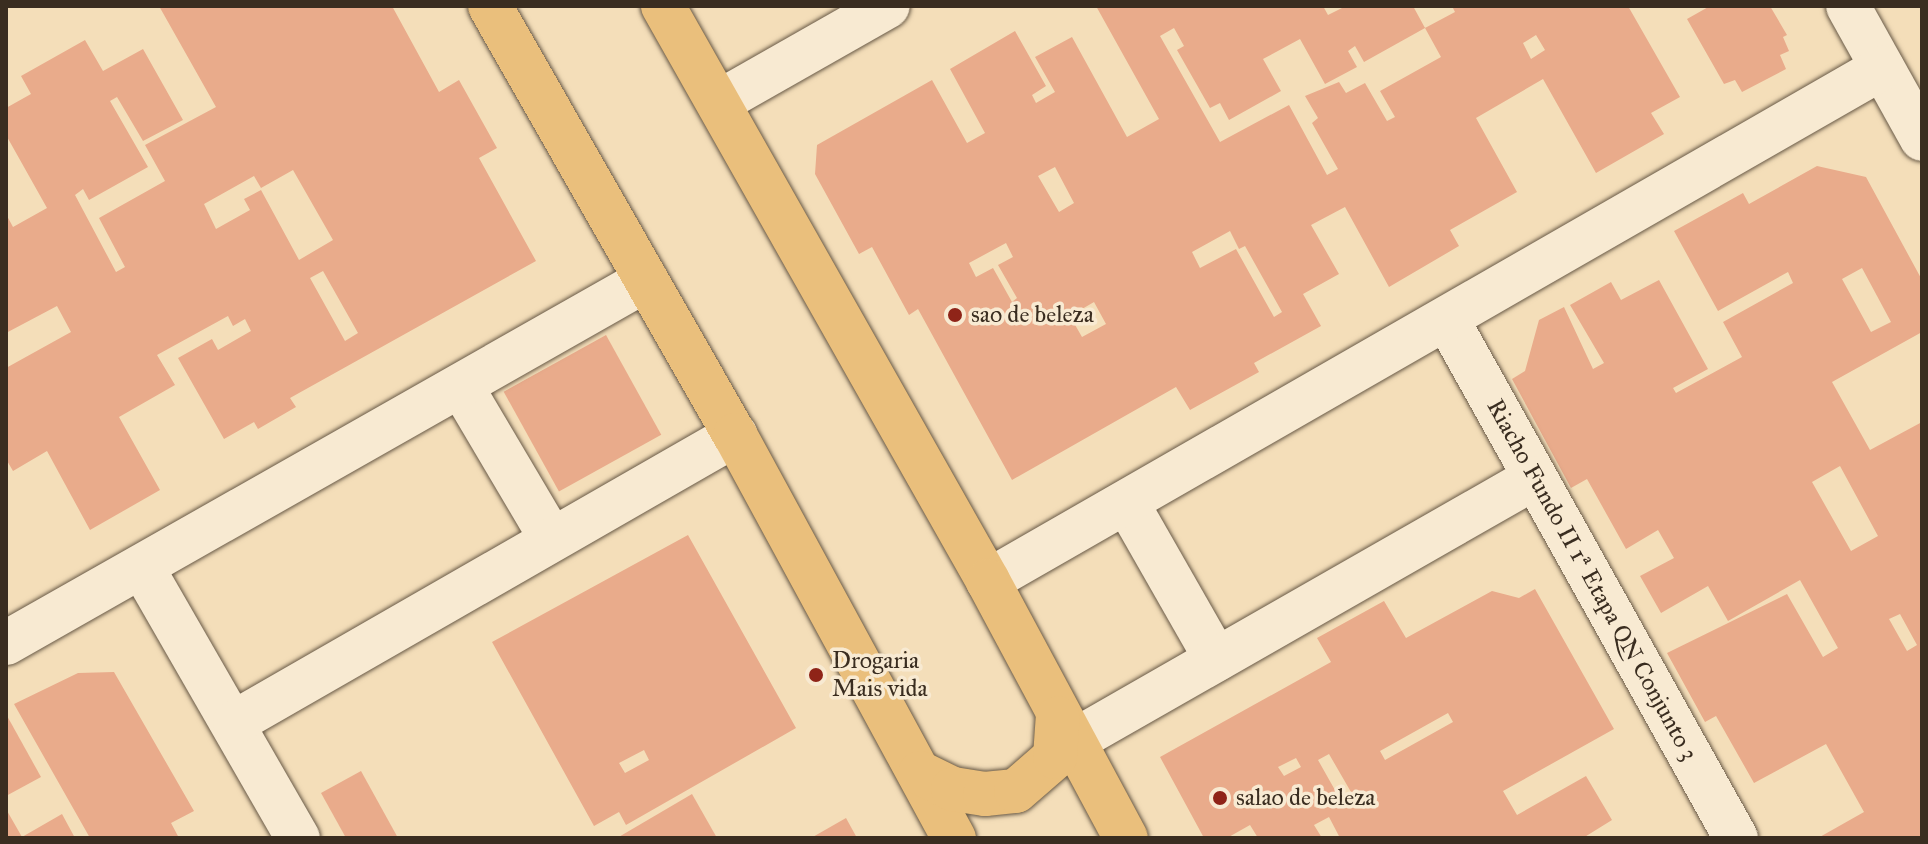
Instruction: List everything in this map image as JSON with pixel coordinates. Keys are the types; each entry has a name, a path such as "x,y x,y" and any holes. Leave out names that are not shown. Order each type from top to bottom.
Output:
{"main road":[{"path":"490,6 735,435 954,838"},
{"path":"663,6 988,581 1065,730 1126,838"},
{"path":"920,773 953,789 985,794 1016,791 1055,757 1065,730"}],"street":[{"path":"719,102 888,6"},
{"path":"1848,6 1922,139"},
{"path":"988,581 1448,321 1882,68"},
{"path":"6,643 646,280"},
{"name":"Riacho Fundo II 1ª Etapa QN Conjunto 3","path":"1448,321 1736,838"},
{"path":"461,386 551,538"},
{"path":"235,722 735,435"},
{"path":"1065,730 1216,659 1534,478"},
{"path":"1127,503 1216,659"},
{"path":"142,567 235,722 298,838"}],"building":[{"path":"159,6 392,6 439,92 459,80 497,148 479,158 536,261 290,398 296,407 258,429 254,422 224,439 178,358 212,339 218,350 251,331 245,319 233,326 228,316 157,355 175,385 119,417 160,490 90,530 47,451 13,471 6,459 6,368 71,332 57,306 6,333 6,214 13,227 47,208 6,135 6,108 31,94 21,76 85,40 103,71 143,49 183,120 143,141 117,97 110,101 148,167 89,200 83,189 75,195 116,272 125,267 99,218 165,181 145,145 216,107","holes":["293,170 333,240 299,260 261,190 244,199 250,210 216,229 204,204 254,176 261,188","323,271 358,333 345,341 310,278"]},
{"path":"1096,6 1323,6 1328,15 1346,6 1413,6 1425,28 1455,12 1452,6 1628,6 1680,97 1651,113 1664,134 1596,173 1543,79 1476,118 1517,192 1450,230 1459,246 1389,287 1345,207 1311,225 1339,274 1303,294 1321,326 1254,363 1259,372 1190,410 1176,387 1012,480 918,309 909,315 872,247 859,254 815,174 817,145 932,80 967,143 985,133 950,69 1015,31 1046,86 1032,95 1036,103 1055,92 1035,57 1072,37 1127,137 1159,119","holes":["1174,28 1184,46 1177,50 1210,108 1220,103 1229,120 1281,91 1263,59 1300,39 1325,84 1357,67 1348,51 1355,46 1364,62 1425,28 1441,57 1380,91 1395,117 1387,121 1365,83 1346,93 1339,82 1305,96 1318,118 1312,123 1338,169 1327,175 1289,105 1220,142 1160,36","1536,35 1545,50 1531,59 1523,43","1055,167 1074,203 1059,212 1038,176","1230,231 1239,249 1245,246 1282,312 1274,317 1236,249 1200,268 1192,252","1006,243 1013,257 998,265 1017,298 1012,302 993,268 976,277 969,263","1094,302 1106,324 1082,337 1070,316"]},
{"path":"1710,6 1770,6 1787,35 1783,37 1789,51 1780,55 1786,69 1742,92 1735,80 1724,84 1687,19"},
{"path":"1817,166 1866,177 1922,280 1922,332 1832,382 1870,450 1922,422 1922,838 1818,838 1864,812 1826,744 1754,783 1716,716 1705,722 1667,653 1787,594 1823,657 1838,648 1800,580 1728,621 1708,586 1661,613 1640,576 1674,558 1658,530 1626,549 1587,479 1571,488 1512,379 1525,371 1539,320 1564,307 1593,369 1604,363 1570,305 1611,282 1621,300 1659,280 1708,369 1673,388 1676,393 1742,357 1723,322 1793,283 1788,272 1718,311 1674,231 1743,193 1749,204","holes":["1862,268 1891,322 1871,332 1842,279","1840,466 1878,536 1851,551 1812,482","1900,614 1917,645 1907,651 1889,619"]},
{"path":"606,335 661,435 559,491 504,392"},
{"path":"688,535 796,728 626,825 619,812 594,826 492,642","holes":["644,750 649,760 625,773 619,763"]},
{"path":"1535,589 1614,729 1503,791 1517,815 1586,776 1612,820 1583,838 1340,838 1329,817 1314,825 1322,838 1258,838 1250,825 1227,838 1204,838 1160,757 1331,662 1317,638 1384,601 1406,638 1492,591 1519,598","holes":["1448,713 1453,722 1385,760 1380,751","1329,754 1351,792 1340,799 1318,760","1296,758 1301,767 1284,776 1278,767"]},
{"path":"114,672 194,811 171,823 179,838 90,838 14,704 78,673"},
{"path":"6,714 41,777 6,796"},
{"path":"361,771 398,838 346,838 321,793"},
{"path":"692,794 717,838 617,838"},
{"path":"6,809 22,837 62,814 75,838 6,838"},
{"path":"846,818 857,838 811,838"}],"place":[{"name":"sao de beleza","path":"955,315"},
{"name":"Drogaria Mais vida","path":"816,675"},
{"name":"salao de beleza","path":"1220,798"}]}
